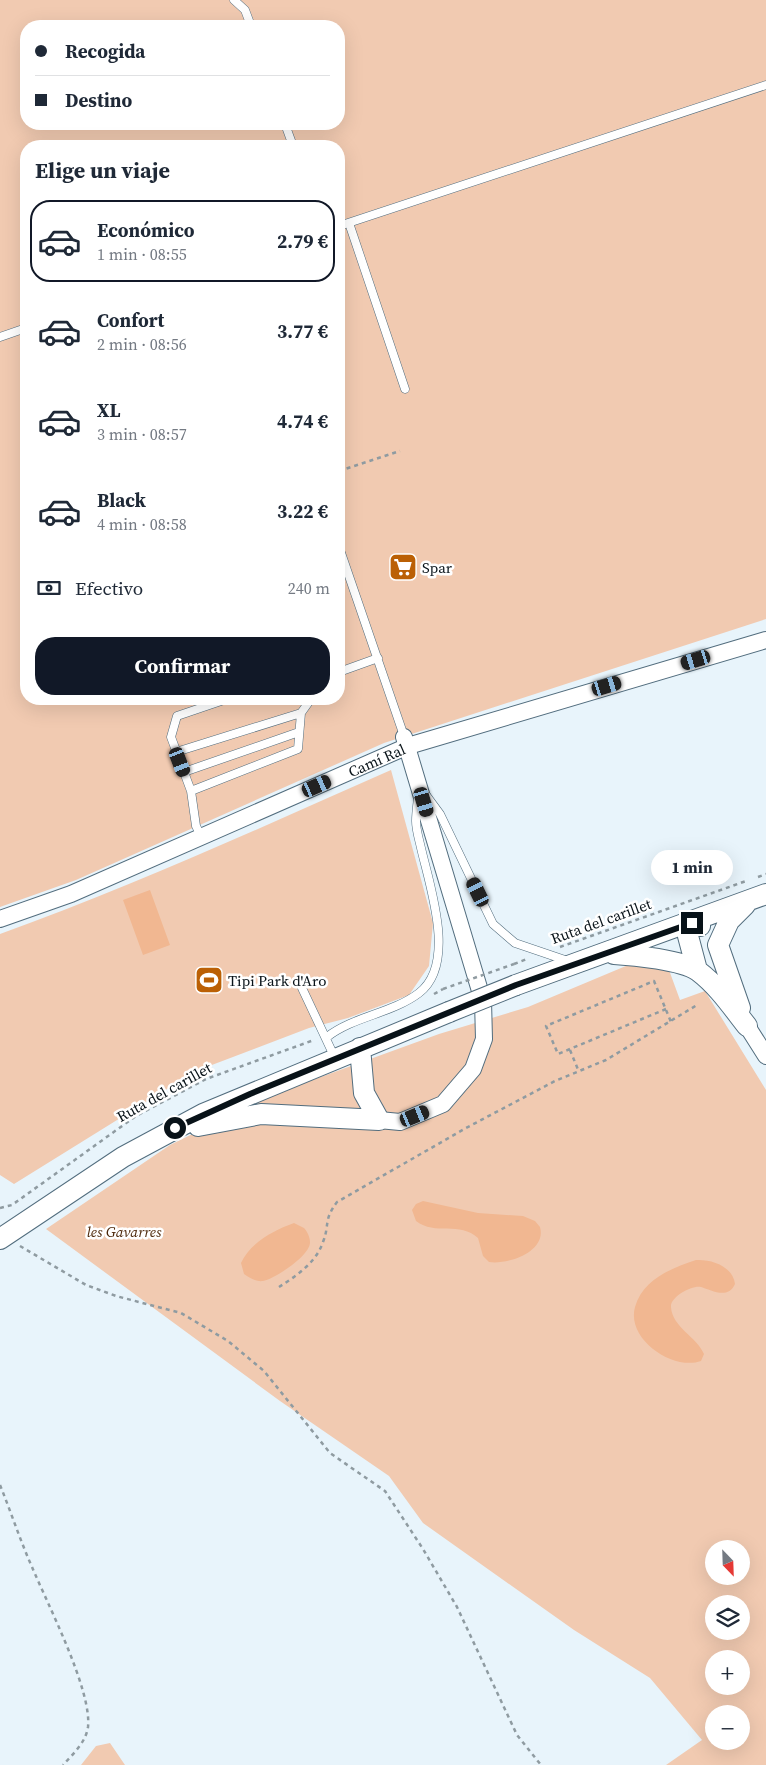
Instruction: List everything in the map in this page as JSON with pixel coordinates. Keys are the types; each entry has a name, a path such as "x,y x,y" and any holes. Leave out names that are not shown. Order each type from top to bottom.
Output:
{"street":[{"name":"Camí Ral","path":"0,919 71,894 202,836 406,741 766,640"},
{"path":"161,1136 202,1124 261,1114 400,1122 444,1104 473,1069 484,1039 483,1001 406,741"},
{"path":"2,1238 123,1157 203,1114 516,985 692,923 757,891"},
{"path":"718,945 729,921 757,891"},
{"path":"692,923 705,927 718,945 747,1026"},
{"path":"692,923 688,936 697,970"},
{"path":"608,953 651,957 697,970 719,991 747,1026 766,1056"},
{"path":"360,1048 364,1092 378,1120"}],"lane":[{"path":"234,0 245,10 248,20"},
{"path":"345,224 766,84"},
{"path":"349,223 405,389"},
{"path":"0,337 20,330"},
{"path":"345,576 378,658 406,741"},
{"path":"345,670 378,658"},
{"path":"202,836 196,826 192,791 171,737 177,716 209,705"},
{"path":"192,791 298,748 301,713 307,705"},
{"path":"176,752 301,713"},
{"path":"184,772 299,732"},
{"path":"419,784 440,814 493,924 515,943 577,964"},
{"path":"326,1037 340,1027 401,1005 421,992 435,973 440,947 430,885 416,823 419,784"},
{"path":"302,988 335,1058"}],"path":[{"path":"345,469 400,451"},
{"path":"757,891 766,874"},
{"name":"Ruta del carillet","path":"443,989 747,880"},
{"path":"666,1010 558,1054 546,1026 654,981 671,1022"},
{"path":"279,1287 297,1276 315,1258 323,1242 327,1216 337,1202 466,1128 555,1082 606,1060 697,1006"},
{"name":"Ruta del carillet","path":"0,1208 12,1205 136,1116 206,1078 326,1037"},
{"path":"570,1050 579,1072"},
{"path":"2,1238 86,1285 116,1296 165,1307 205,1326 228,1341 264,1371 330,1453 385,1491 457,1607 517,1735 541,1765"},
{"path":"0,1485 31,1565 61,1632 86,1706 88,1728 81,1745 63,1765"}],"green space":[{"path":"0,0 766,0 766,619 384,743 76,880 0,907"},
{"name":"Tipi Park d'Aro","path":"391,770 433,923 429,966 409,995 348,1018 309,1028 196,1071 14,1184 0,1175 0,934 148,876"},
{"name":"les Gavarres","path":"633,963 669,970 680,1000 705,991 766,1090 766,1765 666,1765 702,1740 650,1678 574,1630 423,1523 389,1476 280,1401 46,1229 170,1145 274,1094 439,1034 528,1007"},
{"path":"110,1743 125,1765 81,1765 96,1746"}],"shaded area":[{"path":"150,890 170,945 143,955 123,900"},
{"path":"423,1201 478,1213 523,1216 535,1221 540,1227 541,1236 532,1250 524,1255 506,1261 489,1262 483,1256 478,1238 471,1233 455,1229 431,1228 416,1221 412,1210 416,1204"},
{"path":"294,1223 304,1228 310,1240 309,1247 299,1260 263,1281 255,1280 244,1274 241,1263 250,1249 271,1233"},
{"path":"696,1260 714,1262 726,1268 735,1284 732,1289 724,1293 714,1292 701,1287 692,1288 682,1292 674,1299 671,1307 672,1314 704,1354 701,1361 690,1363 665,1357 654,1350 645,1341 634,1319 635,1307 639,1297 651,1282 668,1271"}],"place":[{"name":"Spar","path":"403,567"},
{"name":"Tipi Park d'Aro","path":"209,980"}],"route":[{"path":"175,1128 250,1094 516,985 692,923"}]}
